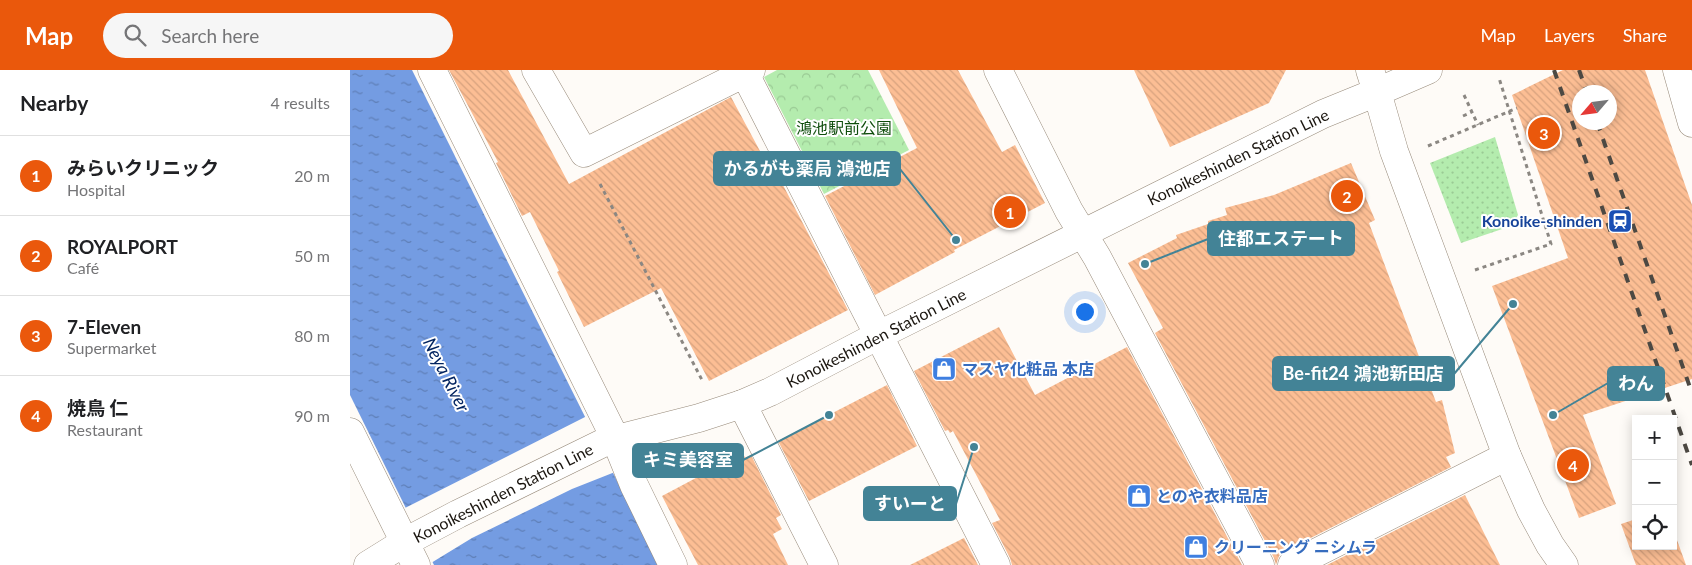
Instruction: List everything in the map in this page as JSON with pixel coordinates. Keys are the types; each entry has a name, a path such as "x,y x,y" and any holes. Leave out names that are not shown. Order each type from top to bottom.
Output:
{"street":[{"path":"432,70 610,440 674,565"},
{"path":"536,70 584,153 746,71 996,565"},
{"path":"998,70 1069,211 1097,257 1260,565"},
{"name":"Konoikeshinden Station Line","path":"368,565 411,548 458,514 610,440 699,418 742,404 770,392 879,335 1323,114 1373,81 1428,70"},
{"path":"1373,81 1394,151 1507,456 1531,510 1550,545 1564,565"},
{"path":"1684,83 1692,123"},
{"path":"742,404 824,565"},
{"path":"350,432 411,548"},
{"path":"1292,565 1507,456"}],"path":[{"path":"1466,273 1551,244 1500,78"},
{"path":"1464,95 1478,125"},
{"path":"1421,150 1517,108"},
{"path":"1463,116 1472,112"},
{"path":"584,153 705,387"}],"green space":[{"name":"鴻池駅前公園","path":"777,70 868,70 909,150 824,194 764,77"},
{"path":"1495,137 1518,215 1511,226 1461,243 1430,163"}],"water":[{"name":"Neya River","path":"350,70 412,70 659,565 434,565 350,395"}],"pier":[{"path":"587,416 615,472 572,489 472,538 431,563 403,509"}],"building":[{"path":"449,70 508,70 569,184 731,97 767,164 771,162 848,310 709,381 661,288 584,327 530,212 522,216 496,163 498,162"},
{"path":"879,70 958,70 1002,152 1015,145 1045,203 954,250 955,252 875,295 825,196 917,148"},
{"path":"1134,70 1286,70 1269,103 1170,147"},
{"path":"1563,70 1645,70 1692,205 1692,379 1583,415 1616,504 1579,518 1492,286 1568,258 1512,95"},
{"path":"1351,163 1375,220 1369,223 1436,402 1442,400 1455,453 1446,457 1451,467 1285,551 1279,556 1276,565 1155,333 1163,328 1128,263 1177,238 1176,235 1227,215 1225,208 1274,195"},
{"path":"999,327 1035,395 1127,347 1242,565 1012,565 992,523 1000,520 953,431 950,433 948,430 945,431 914,371"},
{"path":"887,385 917,446 809,501 778,441"},
{"path":"743,453 745,458 751,455 781,515 776,518 782,529 773,534 788,565 698,565 662,496"},
{"path":"1465,495 1500,565 1327,565"},
{"path":"1632,520 1632,550 1677,550 1677,540 1686,565 1636,565 1621,524"},
{"path":"964,538 978,565 910,565"}],"railway":[{"path":"1554,70 1692,465"},
{"path":"1579,70 1584,85"},
{"path":"1600,130 1692,393"}],"place":[{"name":"7-Eleven","path":"1544,133"},
{"name":"ROYALPORT","path":"1347,196"},
{"name":"みらいクリニック","path":"1010,212"},
{"name":"Konoike-shinden","path":"1620,221"},
{"name":"かるがも薬局 鴻池店","path":"956,240"},
{"name":"住都エステート","path":"1145,264"},
{"name":"Be-fit24 鴻池新田店","path":"1513,304"},
{"name":"マスヤ化粧品 本店","path":"944,369"},
{"name":"キミ美容室","path":"829,415"},
{"name":"わん","path":"1553,415"},
{"name":"すいーと","path":"974,447"},
{"name":"焼鳥 仁","path":"1573,465"},
{"name":"とのや衣料品店","path":"1139,496"},
{"name":"クリーニング ニシムラ","path":"1196,547"}]}
